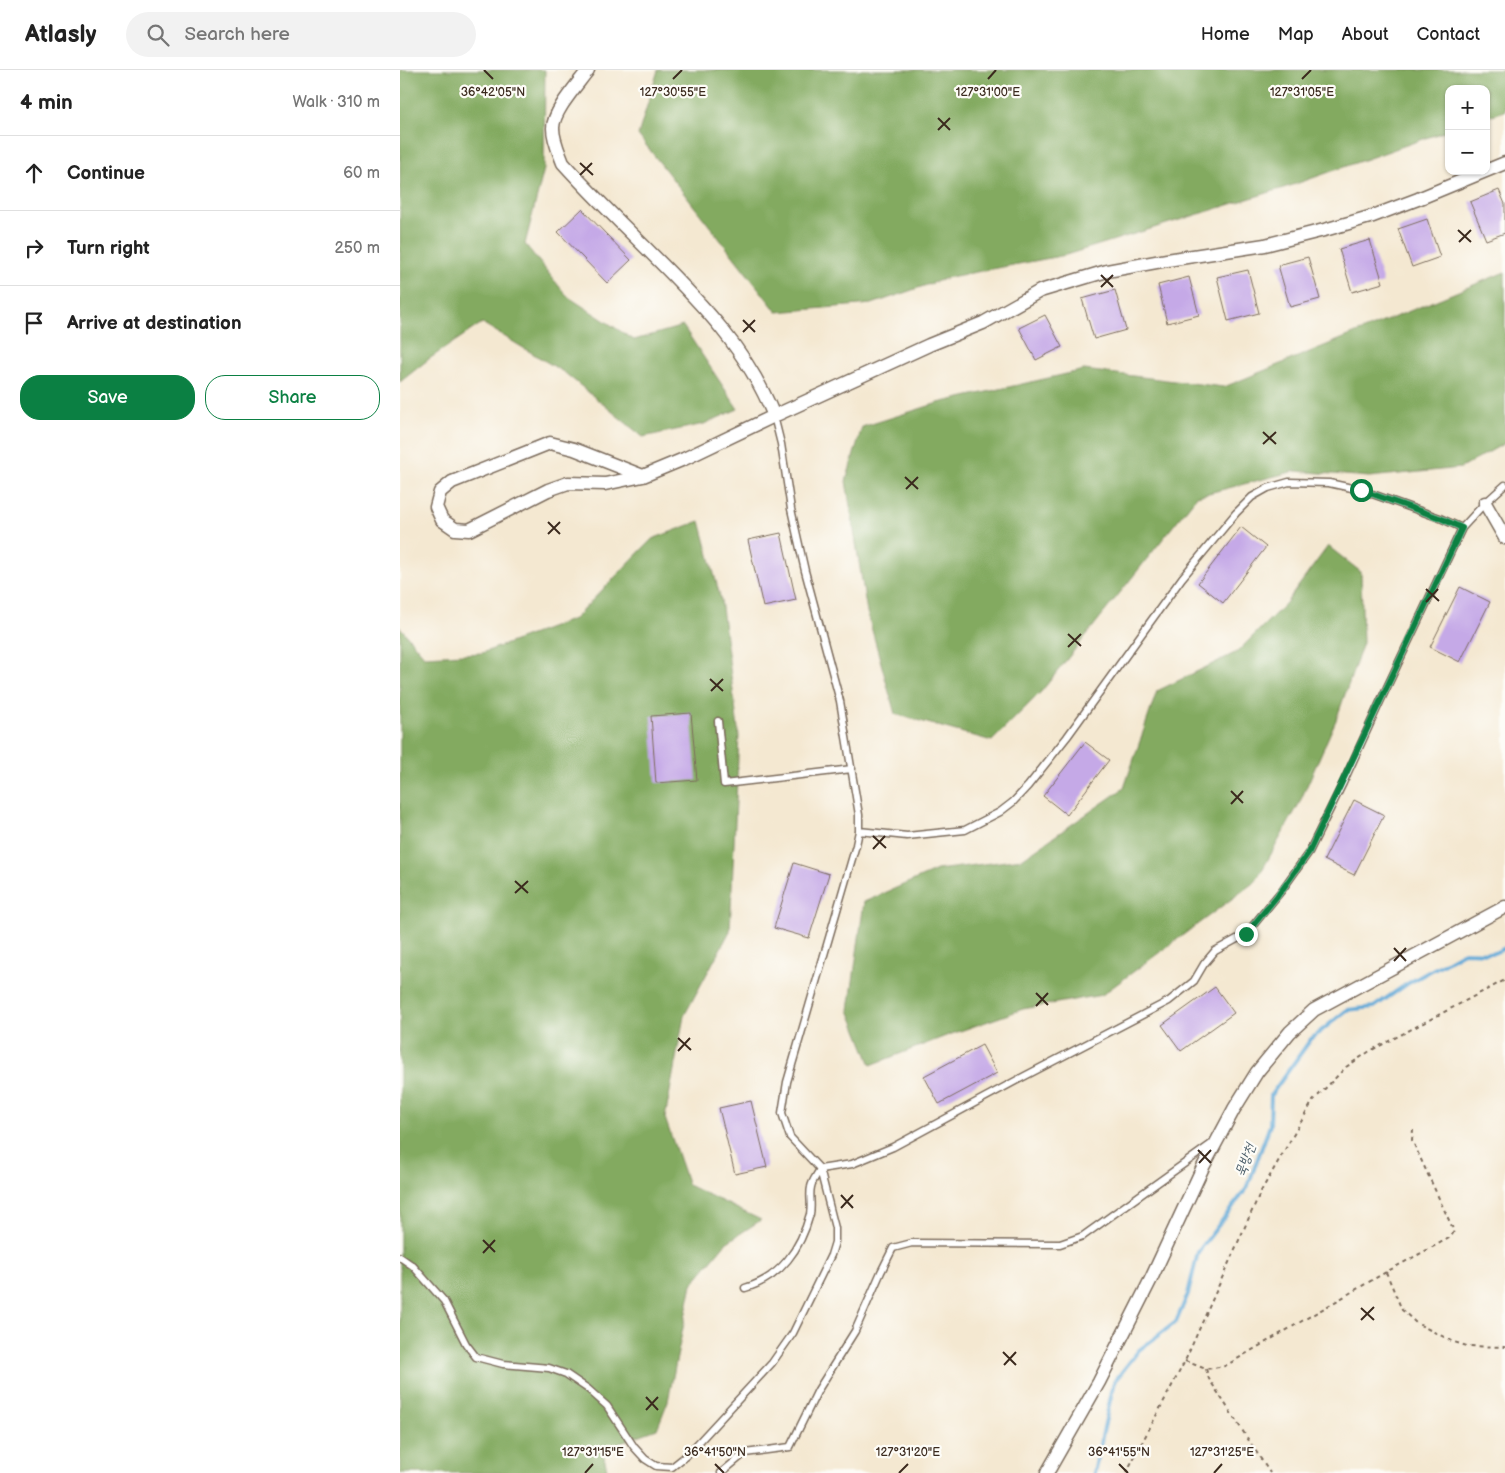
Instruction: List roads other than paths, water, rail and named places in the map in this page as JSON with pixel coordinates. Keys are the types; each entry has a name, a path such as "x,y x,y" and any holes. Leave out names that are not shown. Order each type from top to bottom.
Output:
{"street":[{"path":"588,70 559,110 553,127 556,144 563,163 590,193 696,298 722,327 748,365 766,397 774,416"},
{"path":"643,476 574,449 550,443 452,482 440,492 436,507 442,520 455,529 469,530 548,490 568,483 605,484 643,476 684,459 911,353 983,323 1040,291 1107,271 1265,245 1328,229 1418,200 1505,164"},
{"path":"1485,503 1505,538"},
{"path":"1047,1473 1099,1382 1151,1279 1203,1167 1234,1109 1257,1072 1290,1032 1314,1010 1505,907"}],"lane":[{"path":"400,1257 413,1266 444,1301 466,1344 476,1357 503,1364 549,1368 566,1374 588,1389 607,1406 634,1447 645,1459 656,1466 672,1467 687,1455 772,1363 793,1333 831,1255 835,1242 835,1228 820,1169 790,1137 782,1113 786,1082 859,831 859,816 840,701 803,562 774,416"},
{"path":"859,831 907,836 965,830 1000,812 1013,802 1067,737 1182,578 1236,513 1252,497 1268,488 1289,482 1329,483 1361,490 1440,518 1462,528"},
{"path":"820,1169 852,1164 893,1147 1023,1076 1115,1031 1169,1001 1194,981 1204,964 1215,951 1246,934 1282,890 1309,852 1462,528 1505,485"},
{"path":"718,720 724,784 852,768"},
{"path":"721,1473 745,1453 790,1447 818,1390 856,1331 880,1272 893,1248 912,1243 1060,1244 1083,1236 1218,1139"},
{"path":"745,1288 770,1278 784,1264 796,1247 810,1211 811,1186 820,1169"}],"waterway":[{"name":"묵방천","path":"1094,1473 1114,1382 1139,1350 1176,1322 1188,1294 1198,1252 1247,1188 1270,1125 1271,1095 1311,1039 1347,1010 1374,1007 1407,984 1464,952 1494,953 1505,948"}]}
